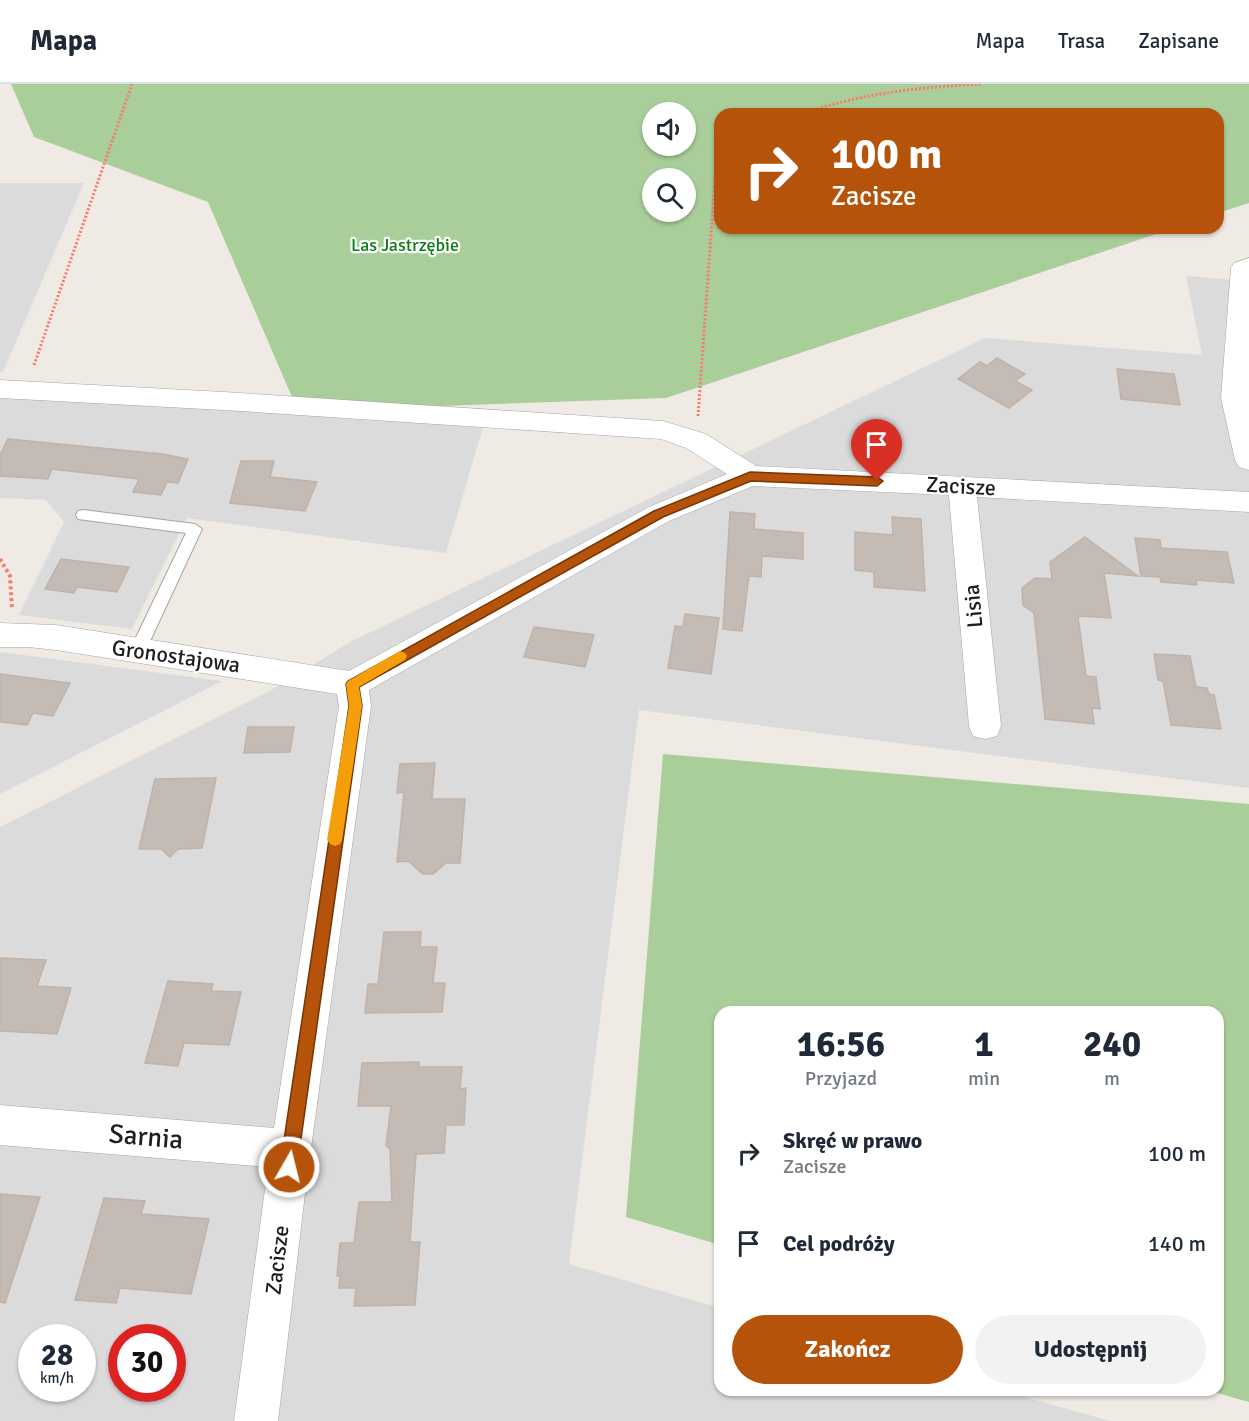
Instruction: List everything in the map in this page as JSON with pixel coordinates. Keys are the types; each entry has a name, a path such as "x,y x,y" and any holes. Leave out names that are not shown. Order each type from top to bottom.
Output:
{"street":[{"path":"1249,266 1243,268 1234,398 1249,460"},
{"path":"12,390 224,401 663,430 696,441 750,476"},
{"name":"Zacisze","path":"256,1421 291,1149 355,706 352,684 659,514 750,476 1249,502"},
{"name":"Lisia","path":"962,486 985,726"},
{"name":"Gronostajowa","path":"6,634 254,667 352,684"},
{"name":"Sarnia","path":"0,1125 291,1149"}],"lane":[{"path":"83,515 195,529 138,651"}],"path":[{"path":"12,390 132,84"},
{"path":"817,108 829,103 935,87 983,84"},
{"path":"696,441 714,192"},
{"path":"0,559 12,581 6,634"}],"shaded area":[{"path":"0,183 84,183 3,372 0,372"},
{"path":"1186,276 1249,281 1249,788 639,710 569,1264 714,1306 714,1396 1022,1396 1110,1421 0,1421 0,827 273,689 352,641 985,338 1202,355"},
{"path":"0,392 483,427 446,553 187,518 132,629 19,615 64,522 46,500 0,498"},
{"path":"0,652 222,681 0,794"}],"green space":[{"name":"Las Jastrzębie","path":"11,84 1249,84 1249,203 1224,211 1224,108 714,108 714,234 1156,234 666,398 298,411 208,202 34,137"},
{"path":"663,754 1249,804 1249,1402 1224,1395 1224,1006 714,1006 714,1243 626,1217"}],"building":[{"path":"997,358 1025,374 1015,381 1032,390 1009,408 958,379 980,362 987,366"},
{"path":"1117,369 1174,374 1180,405 1121,399"},
{"path":"8,439 162,454 188,459 178,483 167,482 161,495 133,492 139,479 52,469 48,479 0,476 0,455"},
{"path":"241,461 274,461 270,477 317,482 305,511 230,503"},
{"path":"730,512 755,514 754,529 803,533 803,559 762,556 761,577 749,576 742,631 723,629"},
{"path":"892,517 921,519 925,591 874,587 874,572 855,570 855,532 893,535"},
{"path":"1085,537 1138,576 1104,573 1111,618 1078,616 1086,676 1096,677 1100,709 1092,708 1094,724 1045,719 1034,613 1023,605 1022,588 1035,578 1052,579 1050,562"},
{"path":"1135,538 1160,540 1161,548 1227,552 1234,583 1196,580 1197,585 1161,582 1160,577 1141,576"},
{"path":"61,559 129,567 117,592 77,587 74,593 45,589"},
{"path":"685,614 719,618 711,674 668,668 675,626 683,627"},
{"path":"534,627 594,635 585,667 524,657"},
{"path":"1154,654 1190,656 1196,687 1207,688 1209,694 1214,695 1221,729 1171,725 1163,681 1158,680"},
{"path":"0,674 70,683 53,716 33,713 27,725 0,722"},
{"path":"248,727 294,727 290,752 244,753"},
{"path":"435,763 432,799 465,799 460,863 446,863 433,874 423,874 408,861 397,862 404,792 397,793 400,764"},
{"path":"216,778 202,848 178,849 170,857 161,849 139,849 155,779"},
{"path":"384,932 421,932 420,947 437,947 433,983 445,983 442,1012 365,1013 368,984 378,984"},
{"path":"0,958 46,960 37,986 71,988 57,1034 0,1031"},
{"path":"168,981 213,984 211,991 241,992 229,1045 184,1043 178,1066 145,1063"},
{"path":"419,1062 419,1067 462,1067 460,1089 466,1088 464,1125 446,1125 444,1153 416,1154 410,1242 420,1242 415,1305 354,1306 356,1288 339,1288 340,1276 337,1276 340,1243 354,1243 359,1202 392,1202 390,1149 386,1146 391,1106 358,1106 362,1063"},
{"path":"0,1194 40,1197 5,1303 0,1302"},
{"path":"104,1198 145,1201 141,1214 209,1219 191,1294 120,1288 116,1303 75,1300"}],"slow traffic":[{"path":"335,840 355,706 352,684 400,656"}],"route":[{"path":"289,1167 355,706 352,684 659,514 750,476 877,481"}]}
